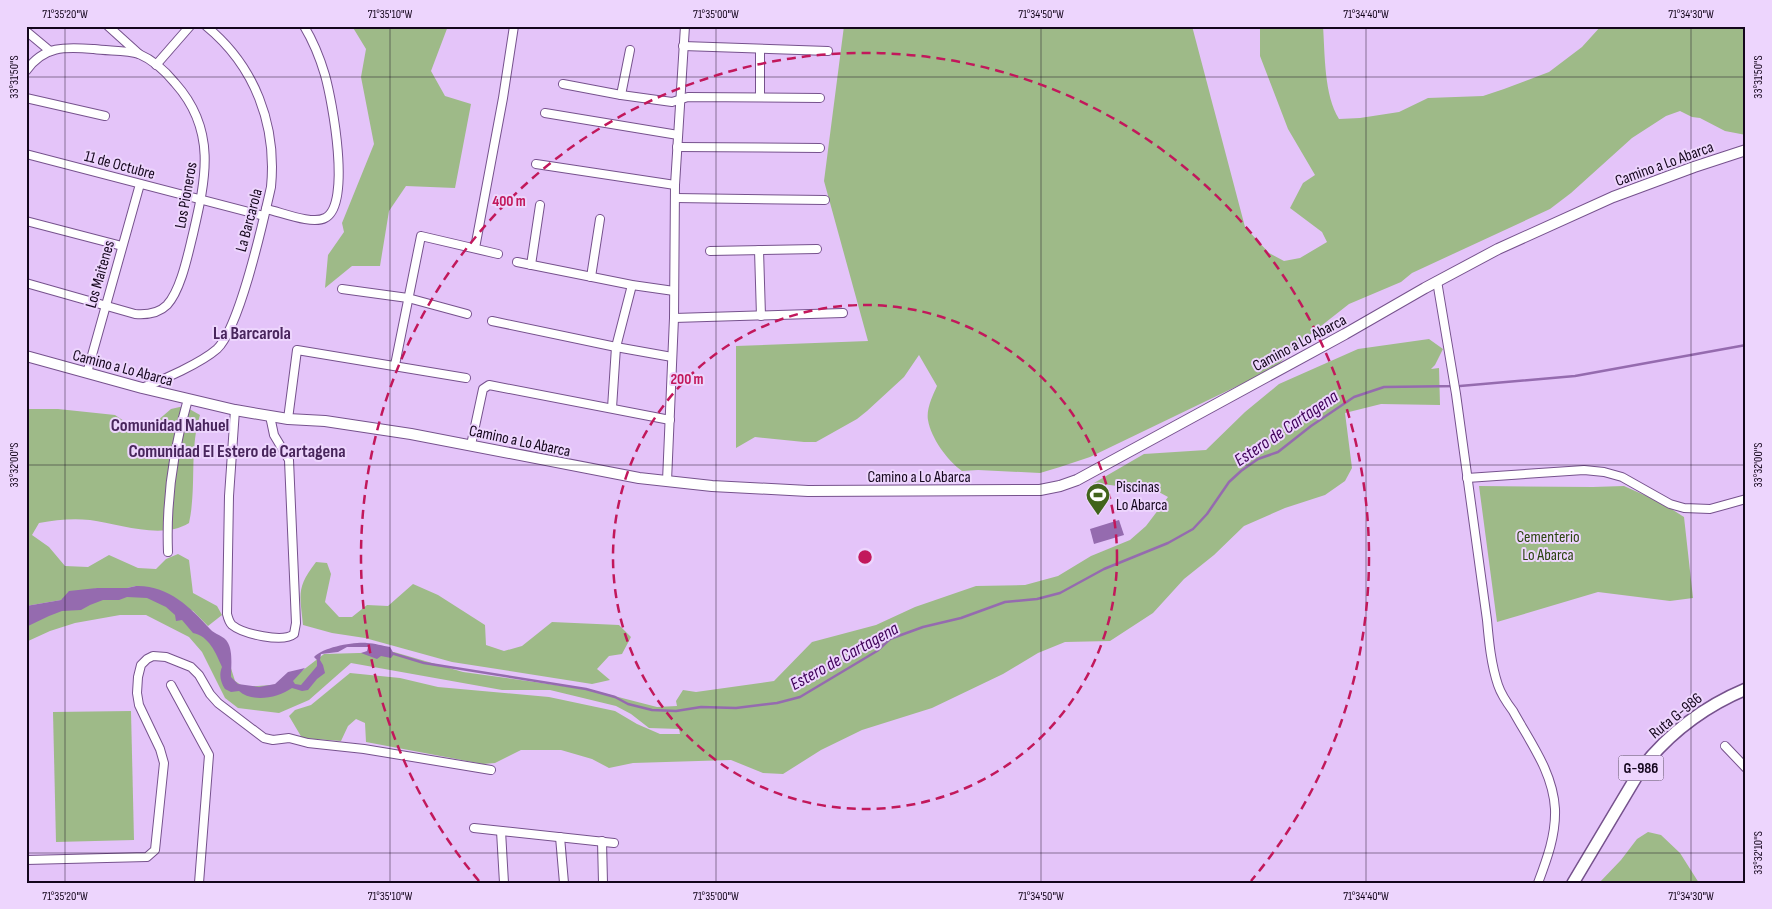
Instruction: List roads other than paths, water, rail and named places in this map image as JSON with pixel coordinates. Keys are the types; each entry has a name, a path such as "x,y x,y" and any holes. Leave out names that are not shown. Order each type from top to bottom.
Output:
{"main road":[{"name":"Camino a Lo Abarca","path":"26,356 142,388 235,410 288,419 325,421 472,445 598,471 667,481 744,489 808,491 1030,490 1060,486 1084,476 1498,249 1573,214 1653,181 1746,150"},
{"name":"Ruta G-986","path":"1573,883 1641,769 1652,755 1688,721 1717,702 1746,689"}],"street":[{"path":"108,26 139,54"},
{"path":"156,65 190,26"},
{"name":"La Barcarola","path":"142,388 163,380 204,358 223,342 244,291 272,187 273,157 271,142 265,112 254,85 238,60 206,26"},
{"name":"11 de Octubre","path":"26,154 201,199 316,221 324,219 334,211 339,165 329,88 319,58 304,26"},
{"path":"475,248 503,98 514,26"},
{"path":"667,481 674,318 675,186 685,26"},
{"path":"26,30 50,51"},
{"path":"683,46 828,51"},
{"name":"Los Pioneros","path":"26,71 34,62 50,51 72,47 139,54 156,65 184,95 199,125 206,169 201,199 181,276 169,302 157,312 135,314 26,283"},
{"path":"760,48 760,97"},
{"path":"620,95 630,50"},
{"path":"563,84 620,95 672,102 688,97 820,98"},
{"path":"26,98 105,116"},
{"path":"545,114 678,135"},
{"path":"677,147 820,148"},
{"path":"536,164 675,186"},
{"name":"Los Maitenes","path":"87,373 104,306 140,184"},
{"path":"675,198 824,200"},
{"path":"531,265 540,205"},
{"path":"591,277 600,219"},
{"path":"26,220 122,246"},
{"path":"395,365 421,236 498,254"},
{"path":"710,251 817,249"},
{"path":"759,250 761,316"},
{"path":"517,262 632,285 674,290"},
{"path":"1437,281 1456,394 1490,654 1494,671 1504,696 1547,773 1553,797 1554,824 1550,850 1538,883"},
{"path":"612,408 616,347 632,285"},
{"path":"342,289 408,298 467,314"},
{"path":"674,318 842,313"},
{"path":"492,322 672,357"},
{"path":"288,419 297,350 466,378"},
{"path":"472,445 483,390 486,386 492,385 670,420"},
{"path":"168,552 171,475 178,436 188,399"},
{"path":"235,410 229,496 227,614 231,624 235,627 260,636 288,638 295,632 296,623 288,460 274,435 270,416"},
{"path":"1467,478 1584,470 1604,472 1622,477 1670,504 1684,508 1710,509 1746,499"},
{"path":"26,860 147,856 154,850 164,763 163,756 139,705 137,693 141,665 147,659 154,656 166,657 191,667 199,675 210,694 218,703 264,738 273,740 288,738 308,743 357,748 490,770"},
{"path":"172,685 209,755 199,883"},
{"path":"1725,746 1746,768"},
{"path":"474,828 614,843"},
{"path":"501,831 504,883"},
{"path":"560,837 564,883"},
{"path":"602,841 603,883"}],"waterway":[{"name":"Estero de Cartagena","path":"391,653 424,663 586,689 615,697 628,704 652,710 676,711 701,707 736,708 777,703 800,697 877,651 890,639 923,627 961,618 1005,602 1037,599 1060,593 1104,569 1168,543 1193,529 1207,514 1229,482 1241,471 1258,459 1278,452 1311,426 1354,397 1384,387 1460,386 1575,376 1746,345"}],"place":[{"name":"Piscinas Lo Abarca","path":"1098,516"}],"district":[{"name":"La Barcarola","path":"252,333"},
{"name":"Comunidad Nahuel","path":"170,425"},
{"name":"Comunidad El Estero de Cartagena","path":"237,451"}],"park label":[{"name":"Cementerio Lo Abarca","path":"1548,545"}]}
